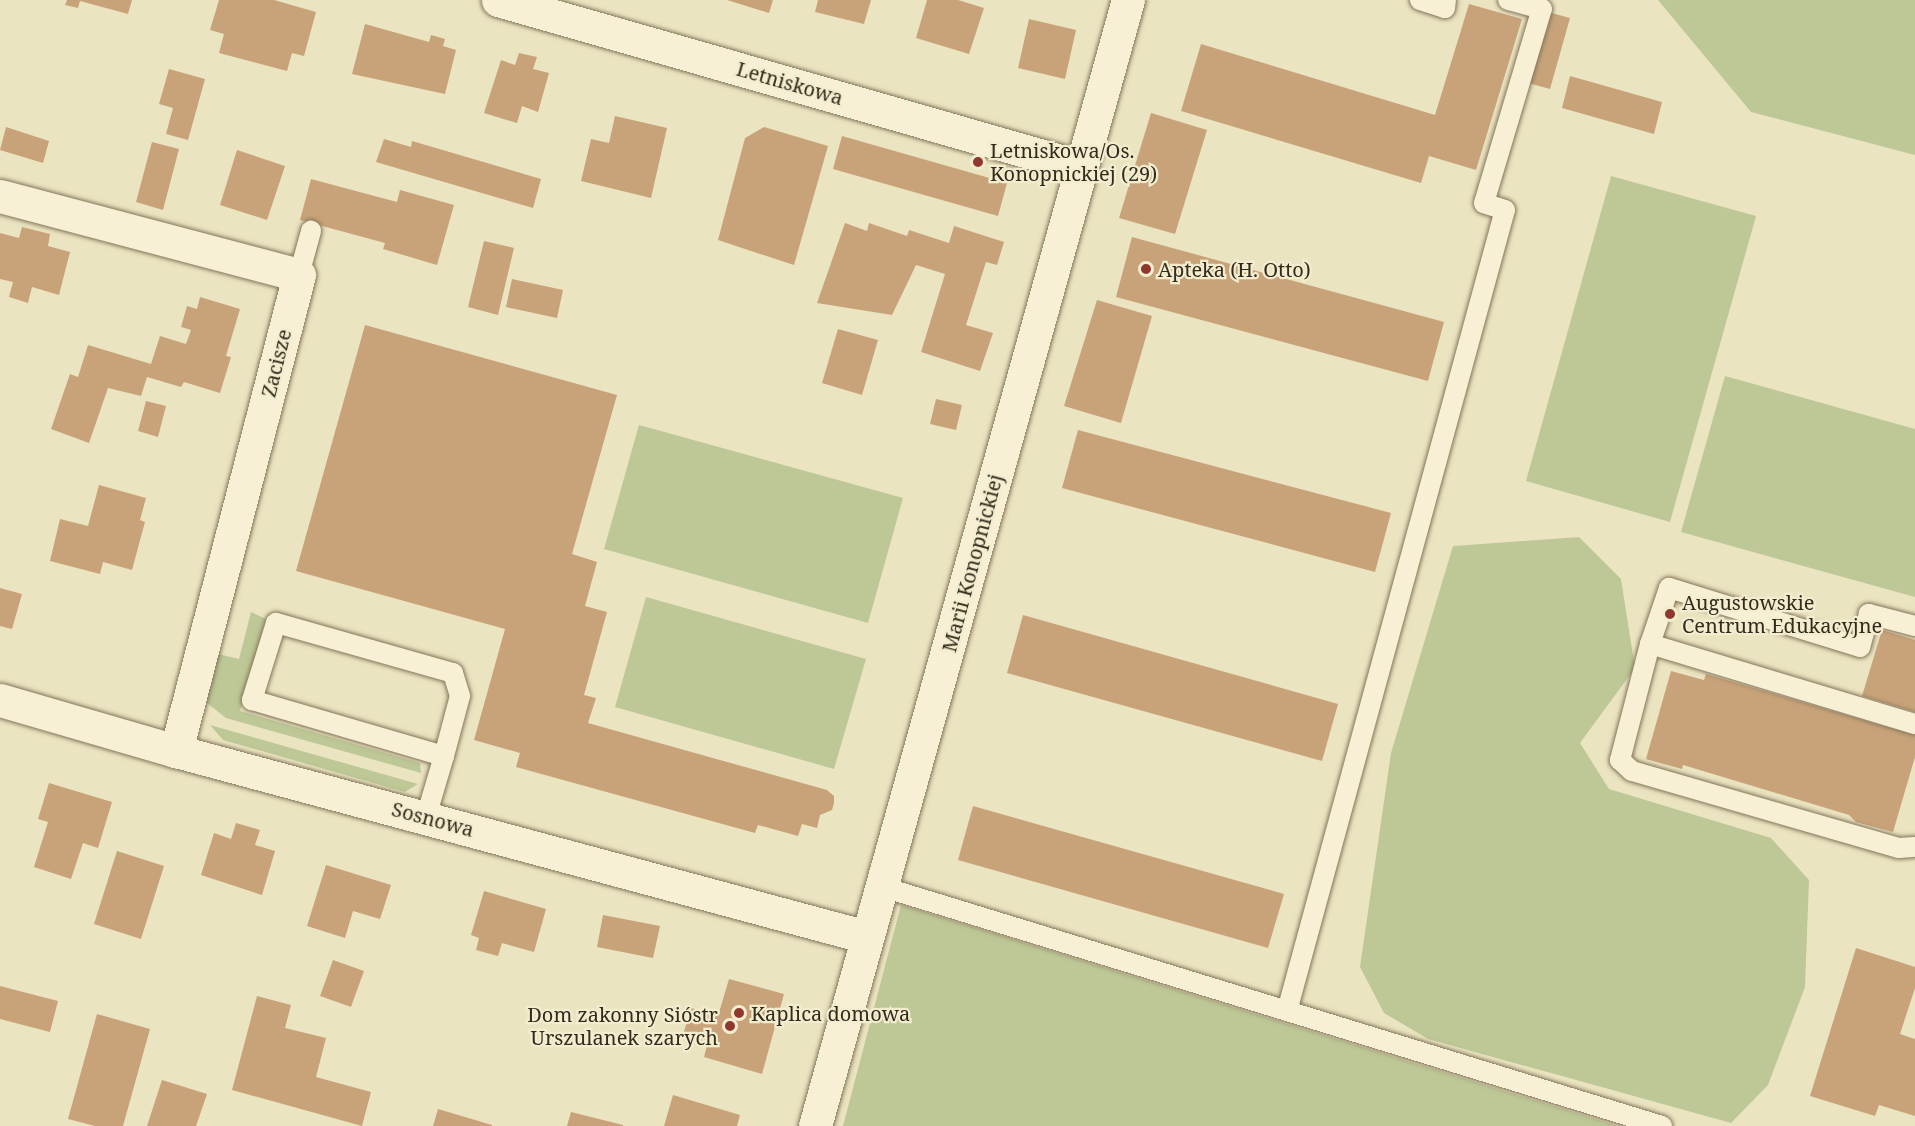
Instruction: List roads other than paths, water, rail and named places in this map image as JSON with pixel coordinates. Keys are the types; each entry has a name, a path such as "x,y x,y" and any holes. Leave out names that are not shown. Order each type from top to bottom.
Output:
{"street":[{"name":"Letniskowa","path":"498,0 1081,167"},
{"name":"Marii Konopnickiej","path":"815,1126 1128,0"},
{"path":"0,196 298,275"},
{"name":"Zacisze","path":"176,750 298,275"},
{"name":"Sosnowa","path":"0,700 176,750 867,937"}],"lane":[{"path":"1420,0 1445,8 1446,0"},
{"path":"1287,1011 1505,210 1484,203 1542,9 1508,0"},
{"path":"298,275 311,231"},
{"path":"1915,626 1869,614 1860,647 1669,588 1650,644 1620,760 1632,771 1899,848 1915,847"},
{"path":"426,817 444,756 460,696 453,673 276,622 252,700 444,756"},
{"path":"1650,644 1915,723"},
{"path":"883,887 1662,1126"}],"place":[{"name":"Letniskowa/Os. Konopnickiej (29)","path":"978,162"},
{"name":"Apteka (H. Otto)","path":"1146,269"},
{"name":"Augustowskie Centrum Edukacyjne","path":"1670,614"},
{"name":"Kaplica domowa","path":"739,1013"},
{"name":"Dom zakonny Sióstr Urszulanek szarych","path":"730,1026"}]}
